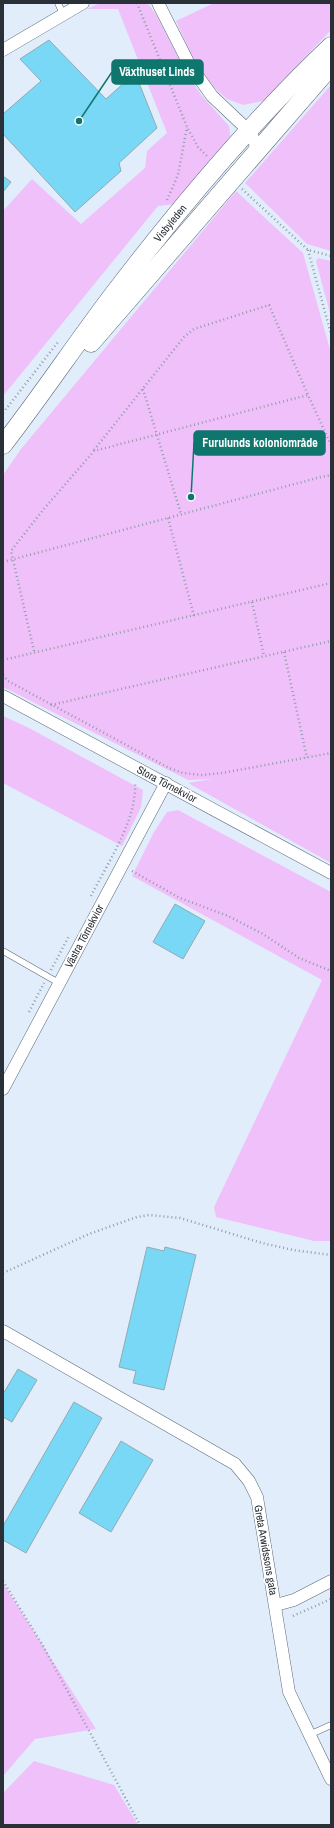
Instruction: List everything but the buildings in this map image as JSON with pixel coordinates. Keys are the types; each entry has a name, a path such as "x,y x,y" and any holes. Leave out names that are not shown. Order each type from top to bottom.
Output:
{"main road":[{"name":"Visbyleden","path":"3,444 26,415 112,296 181,209 249,131 331,46"},
{"name":"Visbyleden","path":"26,415 126,304 331,66"}],"street":[{"path":"3,50 60,8 83,3"},
{"path":"158,3 189,64 212,96 249,131 254,140 257,151"},
{"name":"Stora Törnekvior","path":"3,696 331,873"},
{"name":"Västra Törnekvior","path":"3,1089 121,864 166,783"},
{"name":"Greta Arwidssons gata","path":"3,1331 235,1464 249,1481 257,1497 276,1605 289,1692 331,1779"},
{"path":"276,1605 294,1600 331,1581"}],"lane":[{"path":"3,951 59,983"},
{"path":"309,1735 331,1725"}],"path":[{"path":"137,3 187,128 198,147 211,160"},
{"path":"163,206 178,175 187,128"},
{"path":"237,185 308,250 331,256"},
{"path":"308,250 331,334"},
{"path":"34,651 11,551 43,510 94,451 184,338 194,329 269,305 331,445"},
{"path":"3,413 62,337"},
{"path":"143,389 181,514"},
{"path":"94,451 308,395"},
{"path":"3,562 331,475"},
{"path":"168,518 194,616"},
{"path":"3,660 34,651 194,616 331,583"},
{"path":"252,602 264,656"},
{"path":"51,705 331,641"},
{"path":"284,652 307,758"},
{"path":"3,675 8,681 51,705 169,768 183,773 202,775 222,773 331,753"},
{"path":"89,899 130,818 136,795 135,782"},
{"path":"121,864 180,898 228,916 263,934 299,958 331,971"},
{"path":"25,1019 72,932"},
{"path":"3,1272 89,1234 138,1217 149,1215 180,1218 262,1243 293,1250 331,1255"},
{"path":"3,1581 42,1644 140,1825"},
{"path":"293,1616 331,1599"}],"shaded area":[{"path":"100,3 144,3 149,5 157,16 185,71 202,96 229,126 231,142 176,204 158,206 3,396 3,211 32,179 81,224 145,168 147,151 167,133 118,9 87,9"},
{"path":"214,3 331,3 331,30 263,101 243,105 227,99 212,86 194,61 176,21"},
{"path":"331,85 331,251 307,244 245,183"},
{"path":"236,191 303,253 331,353 331,863 188,783 212,779 188,780 3,687 3,475 21,449"},
{"path":"318,258 331,261 331,317 316,261"},
{"path":"3,716 29,728 143,790 141,807 122,846 3,783"},
{"path":"178,810 331,892 331,1241 314,1241 216,1217 214,1207 322,980 132,876 154,832 167,812"},
{"path":"3,1583 96,1729 35,1739 3,1776"},
{"path":"34,1761 114,1785 138,1825 3,1825 3,1793"}],"place":[{"name":"Växthuset Linds","path":"79,121"},
{"name":"Furulunds koloniområde","path":"191,497"}]}
